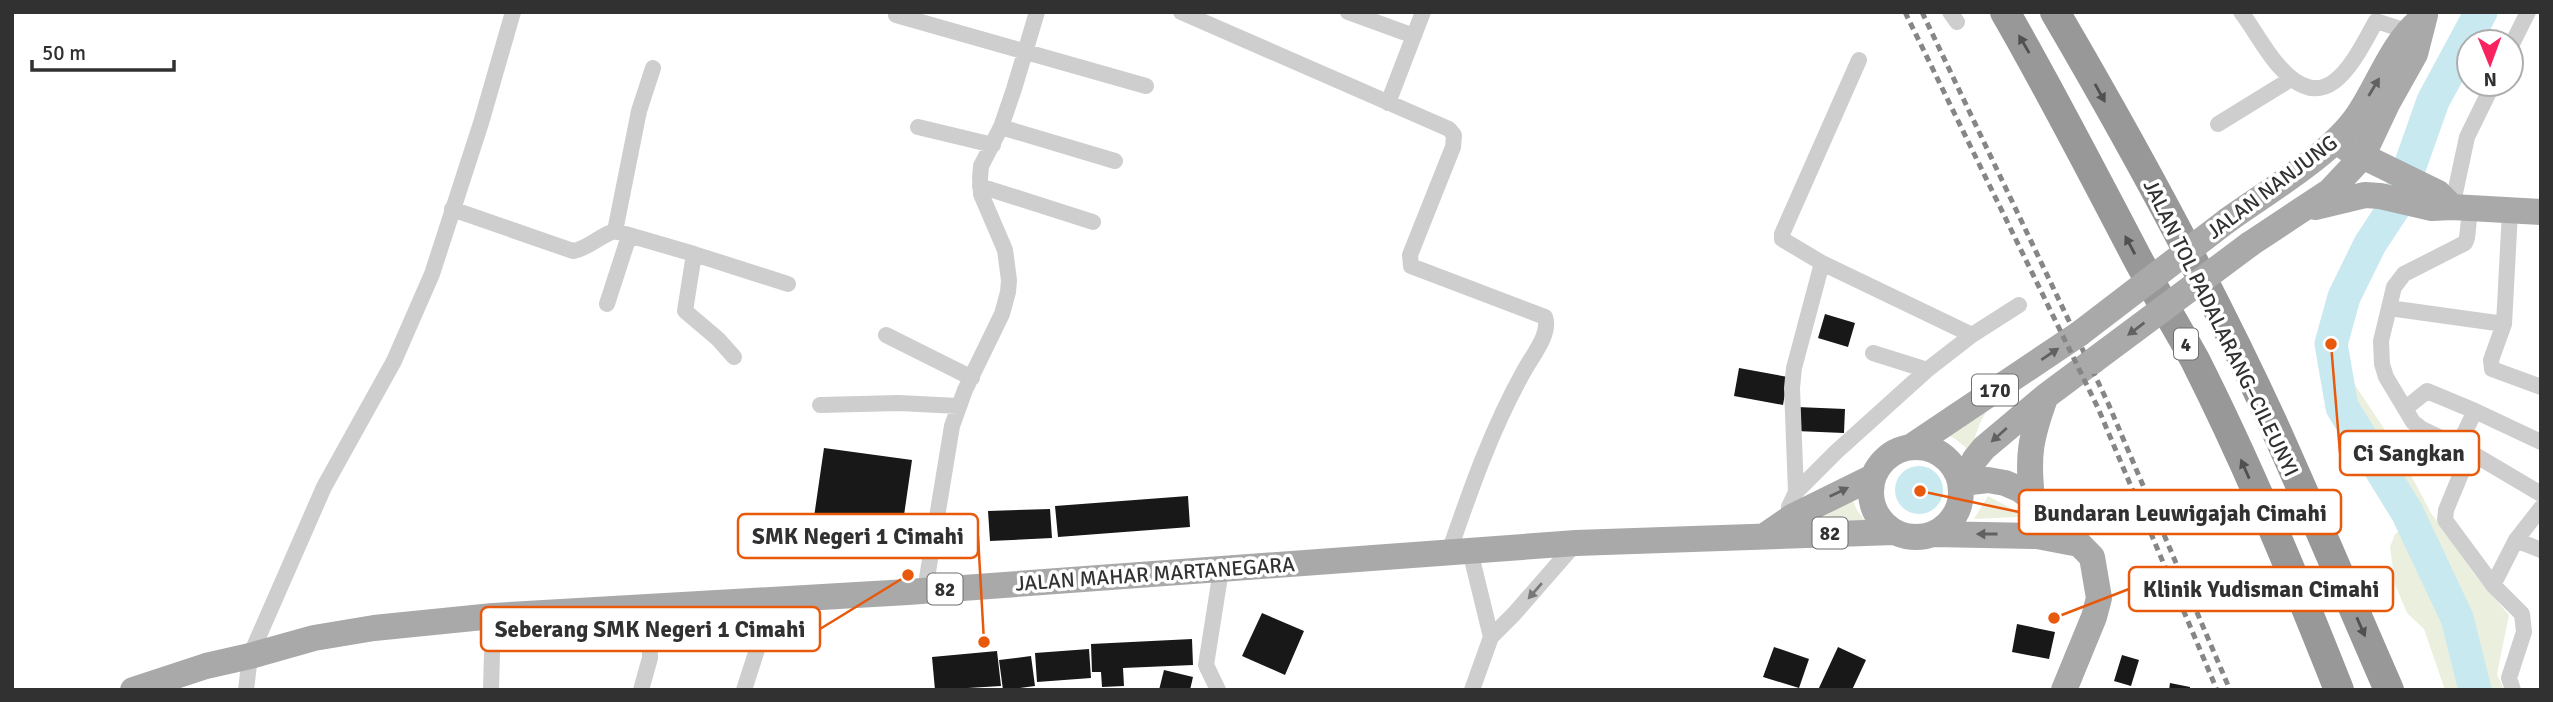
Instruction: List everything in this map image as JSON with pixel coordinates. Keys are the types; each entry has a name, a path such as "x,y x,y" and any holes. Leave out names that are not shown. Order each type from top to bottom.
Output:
{"highway":[{"name":"JALAN TOL PADALARANG–CILEUNYI","path":"2005,12 2038,68 2137,259 2194,360 2312,621 2339,690"},
{"name":"JALAN TOL PADALARANG–CILEUNYI","path":"2054,12 2219,314 2274,427 2389,690"},
{"path":"2312,621 2331,690"}],"main road":[{"name":"JALAN NANJUNG","path":"1912,446 2079,334 2228,220 2335,143 2358,115 2420,20"},
{"name":"JALAN NANJUNG","path":"1962,484 1975,458 1984,448 2046,396 2250,244 2330,191 2362,157 2387,104 2416,54 2420,20"},
{"path":"2335,143 2362,157 2387,185 2448,205 2510,212 2541,212"},
{"path":"2298,213 2365,195 2387,185"},
{"name":"170","path":"2032,497 2030,446 2046,396"},
{"path":"1912,446 1931,449 1949,460 1962,484 1988,480 2005,483 2032,497 2092,557 2099,598 2064,690"},
{"name":"170","path":"1873,477 1888,456 1899,449 1912,446"},
{"path":"1873,477 1870,492 1873,508 1881,522 1894,532 1906,536 2037,536 2079,544"},
{"name":"82","path":"1766,535 1794,505 1873,477"},
{"name":"170","path":"1933,534 1944,528 1958,510 1962,484"},
{"name":"JALAN MAHAR MARTANEGARA","path":"138,689 205,666 314,638 494,616 1222,570 1576,543 1894,532"}],"street":[{"path":"925,590 952,426 958,406 1002,314 1009,279 1005,250 981,194 981,166 1001,127 1027,51 1037,12"},
{"path":"1181,12 1449,129 1454,135 1453,147 1410,255 1411,266 1545,317 1546,331 1513,391 1486,453 1460,552 1491,637"},
{"path":"1348,12 1414,36"},
{"path":"1388,103 1423,12"},
{"path":"2241,12 2276,64 2291,79 2311,89 2324,87 2337,79 2350,65 2377,17 2420,20"},
{"path":"2520,28 2528,12"},
{"path":"246,690 250,656 324,487 394,360 432,274 481,123 508,14"},
{"path":"896,15 1146,86"},
{"path":"1859,60 1782,234 1785,242 1972,335"},
{"path":"607,304 622,234 639,111 653,68"},
{"path":"2218,124 2291,79"},
{"path":"2486,98 2467,137 2448,205 2468,233 2465,243 2400,277 2394,287 2381,341 2382,364 2386,377 2413,422 2541,494"},
{"path":"918,127 993,145"},
{"path":"1001,127 1115,161"},
{"path":"980,186 1093,222"},
{"path":"452,209 573,251 603,234 622,234 788,284"},
{"path":"2510,212 2504,324 2491,360 2492,369 2541,387"},
{"path":"694,254 685,311 718,339 734,357"},
{"path":"1794,505 1793,378 1822,262"},
{"path":"1794,505 1836,452 1927,370 1972,335 2019,305"},
{"path":"2389,308 2504,324"},
{"path":"886,335 972,378"},
{"path":"1873,354 1927,370"},
{"path":"2406,408 2427,391 2541,442"},
{"path":"820,405 899,403 958,406"},
{"path":"2475,411 2445,520 2493,585 2522,614 2524,632 2510,671 2510,684 2514,690"},
{"path":"2493,585 2516,540 2541,508"},
{"path":"2516,540 2541,550"},
{"path":"1472,690 1491,637 1576,543"},
{"path":"1218,690 1206,665 1222,570"},
{"path":"744,690 773,600"},
{"path":"641,690 650,658 649,606"},
{"path":"491,690 494,616"}],"green space":[{"path":"2345,370 2395,445 2431,513 2476,576 2509,615 2497,674 2504,690 2445,690 2424,629 2407,613 2395,584 2390,547 2395,534 2418,515 2351,411 2344,387"},
{"path":"1994,397 1980,423 1970,451 1954,438 1944,435"},
{"path":"1988,496 2037,522 2018,517 1974,519"},
{"path":"1852,499 1869,526 1813,524"}],"water":[{"path":"1919,466 1936,473 1943,490 1936,507 1919,514 1902,507 1895,490 1902,473"}],"building":[{"path":"1825,314 1855,323 1848,347 1818,338"},
{"path":"1739,368 1788,377 1783,405 1734,396"},
{"path":"1797,407 1845,409 1844,433 1796,431"},
{"path":"824,448 912,460 901,536 813,524"},
{"path":"1188,496 1190,527 1058,537 1055,506"},
{"path":"1050,509 1052,538 990,541 988,511"},
{"path":"1262,613 1304,631 1285,675 1242,656"},
{"path":"2017,624 2055,632 2049,659 2012,652"},
{"path":"1192,639 1193,665 1123,668 1124,686 1102,687 1101,672 1092,672 1091,644"},
{"path":"1774,647 1809,659 1799,688 1763,677"},
{"path":"1838,647 1866,660 1852,690 1818,690"},
{"path":"1089,649 1091,678 1037,682 1035,653"},
{"path":"997,651 1001,686 935,690 932,657"},
{"path":"2122,655 2139,660 2131,686 2114,681"},
{"path":"1031,656 1035,686 1003,690 999,660"},
{"path":"1164,670 1193,677 1190,690 1159,690"},
{"path":"2170,683 2190,687 2190,690 2169,690"}],"waterway":[{"path":"2475,690 2457,618 2407,512 2342,407 2331,344 2344,297 2370,244 2397,203 2433,101 2481,12"}],"railway":[{"path":"1905,12 2098,408 2217,690"},
{"path":"1922,12 2108,403 2230,690"}],"place":[{"name":"Ci Sangkan","path":"2331,344"},
{"name":"Bundaran Leuwigajah Cimahi","path":"1920,491"},
{"name":"Seberang SMK Negeri 1 Cimahi","path":"908,575"},
{"name":"Klinik Yudisman Cimahi","path":"2054,618"},
{"name":"SMK Negeri 1 Cimahi","path":"984,642"}]}
